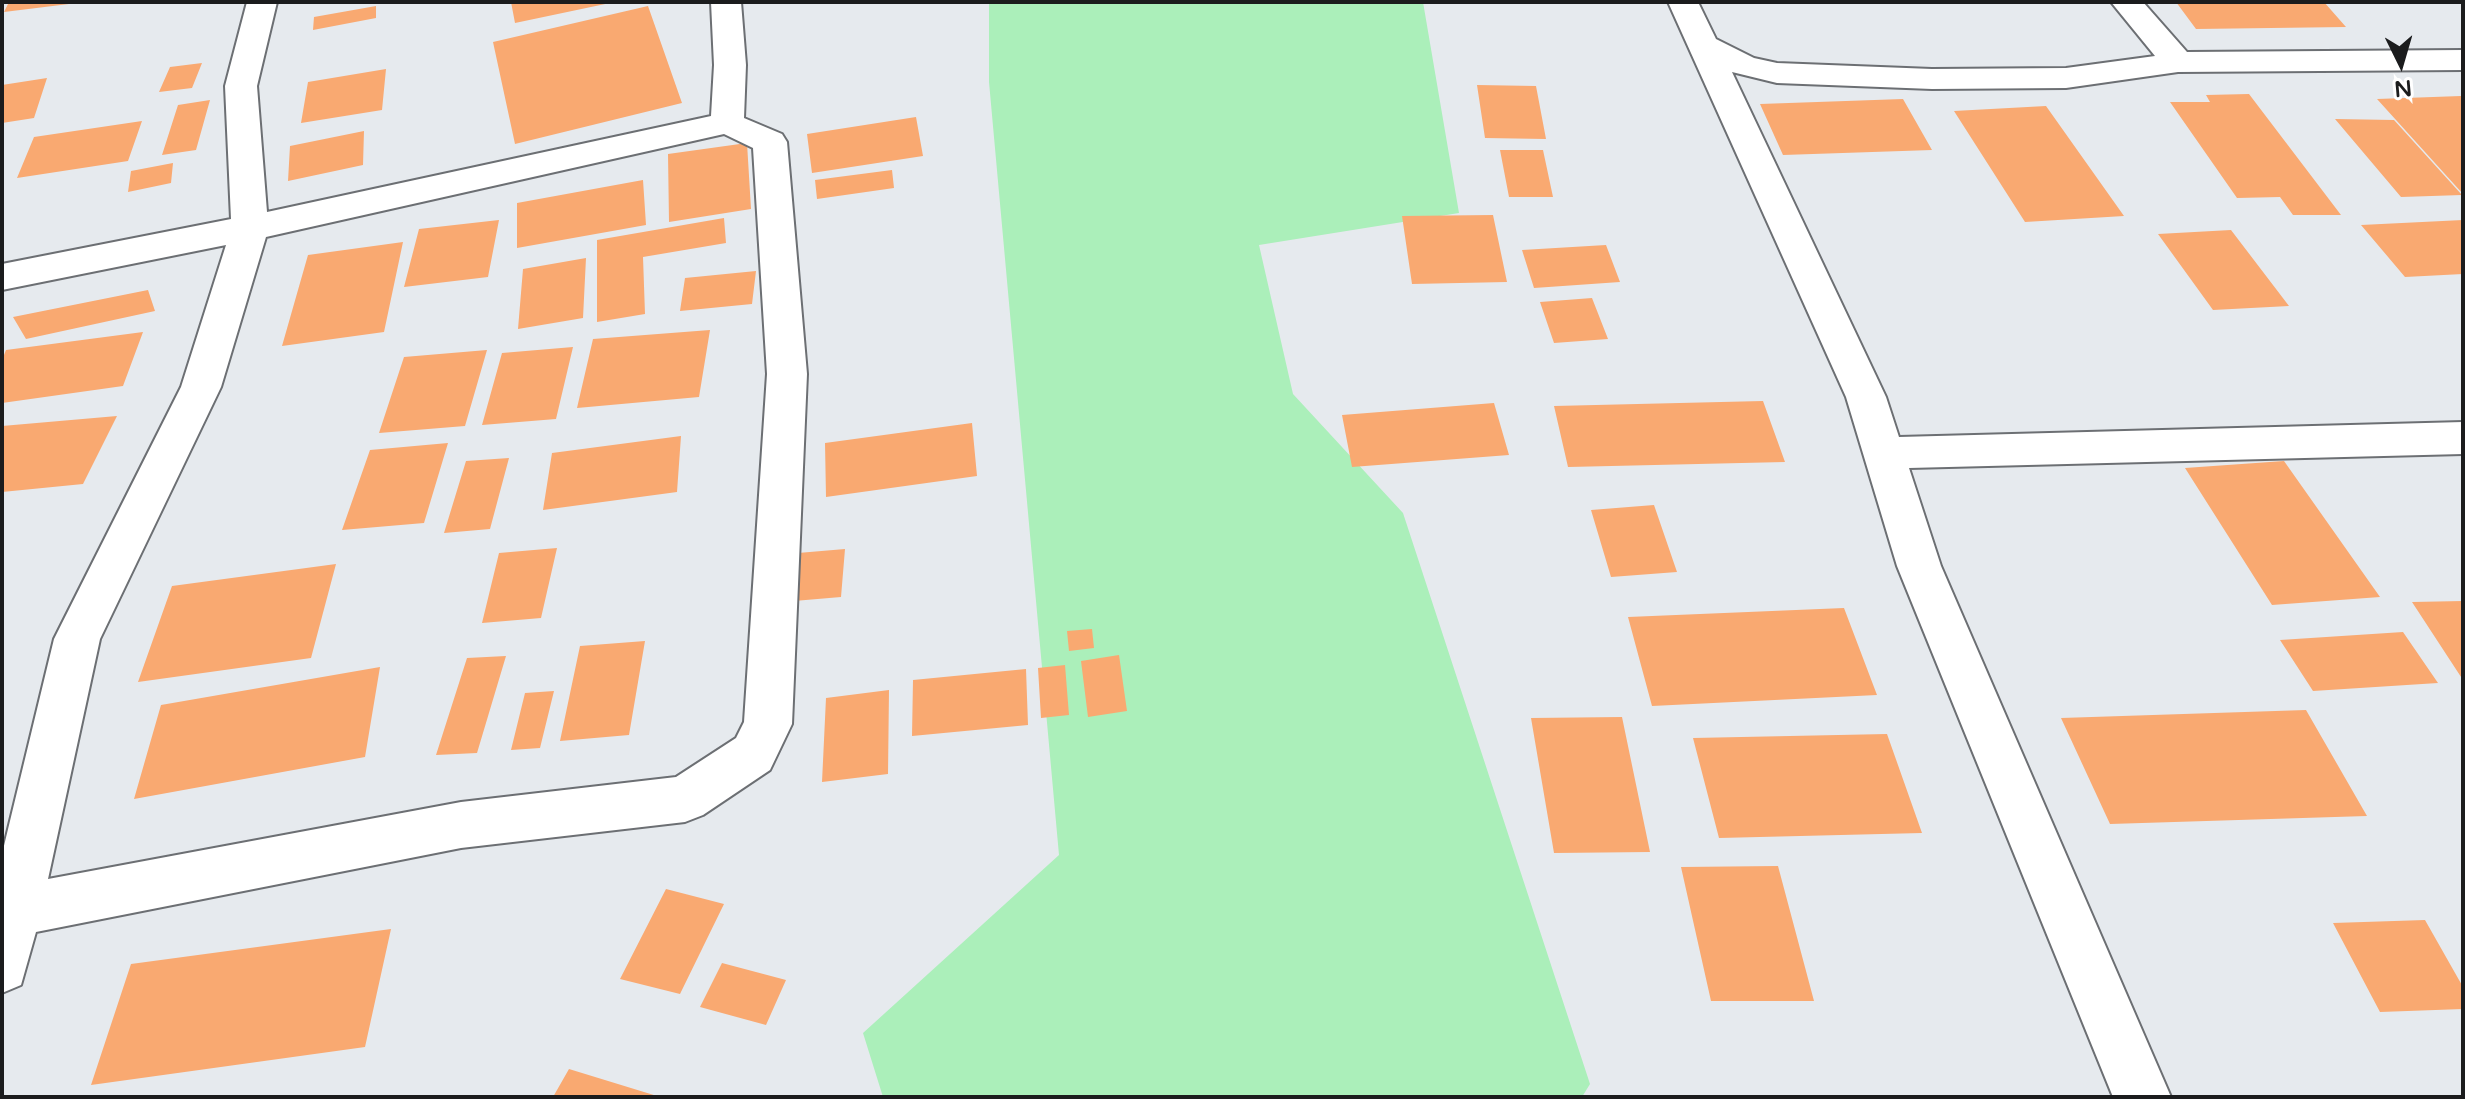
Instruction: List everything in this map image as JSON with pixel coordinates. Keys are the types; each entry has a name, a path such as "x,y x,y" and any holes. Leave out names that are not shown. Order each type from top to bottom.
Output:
{"street":[{"path":"2,966 77,639 201,387 250,228 241,86 262,2"},
{"path":"726,2 730,65 727,123"},
{"path":"1683,2 1866,397 1919,566 2142,1097"},
{"path":"2126,2 2178,62"},
{"path":"1700,43 1743,65 1777,73 1932,79 2066,78 2178,62 2463,60"},
{"path":"2,277 250,228 727,123 770,142 787,374 768,724 753,754 685,799 461,825 14,911"},
{"path":"1884,453 2463,438"}],"green space":[{"path":"989,2 1423,2 1459,213 1259,245 1293,394 1403,513 1590,1084 1582,1097 883,1097 863,1033 1059,855 989,82"}],"building":[{"path":"9,2 69,2 69,4 4,12"},
{"path":"511,2 609,2 610,3 515,23"},
{"path":"2176,2 2324,2 2346,27 2196,29"},
{"path":"376,6 376,18 313,30 314,17"},
{"path":"648,6 682,103 515,144 493,42"},
{"path":"202,63 192,88 159,92 170,67"},
{"path":"386,69 382,110 301,123 308,82"},
{"path":"47,78 34,118 2,123 2,85"},
{"path":"1477,85 1536,86 1546,139 1485,138"},
{"path":"2249,94 2341,215 2293,215 2280,197 2237,198 2170,102 2210,102 2206,95"},
{"path":"2463,98 2463,194 2377,99"},
{"path":"1903,99 1932,150 1783,155 1760,104"},
{"path":"210,100 196,150 162,155 178,105"},
{"path":"2046,106 2124,216 2025,222 1954,111"},
{"path":"916,117 923,156 812,173 807,134"},
{"path":"2335,119 2394,120 2462,195 2401,197"},
{"path":"142,121 128,161 17,178 34,137"},
{"path":"364,131 363,165 288,181 290,146"},
{"path":"747,143 751,209 669,222 668,154"},
{"path":"1500,150 1543,150 1553,197 1509,197"},
{"path":"173,163 171,183 128,192 131,171"},
{"path":"892,170 894,188 817,199 815,180"},
{"path":"643,180 646,225 517,248 517,203"},
{"path":"1493,215 1507,282 1412,284 1402,216"},
{"path":"724,218 726,243 643,257 645,314 597,322 597,240"},
{"path":"499,220 488,277 404,287 419,229"},
{"path":"2463,220 2463,274 2405,277 2361,225"},
{"path":"2231,230 2289,306 2213,310 2158,234"},
{"path":"403,242 384,332 282,346 308,255"},
{"path":"1606,245 1620,282 1534,288 1522,250"},
{"path":"586,258 583,318 518,329 523,269"},
{"path":"756,271 752,304 680,311 685,278"},
{"path":"148,290 155,311 26,339 13,317"},
{"path":"1592,298 1608,339 1554,343 1540,302"},
{"path":"710,330 699,397 577,408 593,339"},
{"path":"143,332 123,386 2,403 2,360 6,350"},
{"path":"573,347 556,419 482,425 502,353"},
{"path":"487,350 465,426 379,433 404,357"},
{"path":"1763,401 1785,462 1568,467 1554,406"},
{"path":"1494,403 1509,455 1352,467 1342,415"},
{"path":"117,416 83,484 2,492 2,426"},
{"path":"972,423 977,476 826,497 825,443"},
{"path":"681,436 677,492 543,510 552,453"},
{"path":"448,443 424,523 342,530 370,450"},
{"path":"509,458 490,529 444,533 466,461"},
{"path":"2284,461 2380,597 2272,605 2185,468"},
{"path":"1654,505 1677,572 1611,577 1591,510"},
{"path":"557,548 541,618 482,623 499,553"},
{"path":"845,549 841,597 794,601 798,553"},
{"path":"336,564 311,658 138,682 172,586"},
{"path":"2463,601 2463,680 2412,602"},
{"path":"1844,608 1877,695 1652,706 1628,617"},
{"path":"1092,629 1094,648 1069,651 1067,631"},
{"path":"2403,632 2438,683 2313,691 2280,640"},
{"path":"645,641 629,735 560,741 580,646"},
{"path":"1119,655 1127,711 1088,717 1081,661"},
{"path":"506,656 477,753 436,755 467,658"},
{"path":"1065,665 1069,715 1041,718 1038,668"},
{"path":"380,667 365,757 134,799 161,705"},
{"path":"1026,669 1028,725 912,736 913,680"},
{"path":"889,690 888,774 822,782 826,698"},
{"path":"554,691 540,748 511,750 525,693"},
{"path":"2306,710 2367,816 2110,824 2061,718"},
{"path":"1622,717 1650,852 1554,853 1531,718"},
{"path":"1887,734 1922,833 1719,838 1693,738"},
{"path":"1778,866 1814,1001 1711,1001 1681,867"},
{"path":"666,889 724,904 680,994 620,979"},
{"path":"2425,920 2463,987 2463,1009 2380,1012 2333,923"},
{"path":"391,929 365,1047 91,1085 131,964"},
{"path":"722,963 786,980 766,1025 700,1007"},
{"path":"569,1069 657,1096 657,1097 553,1097"}]}
